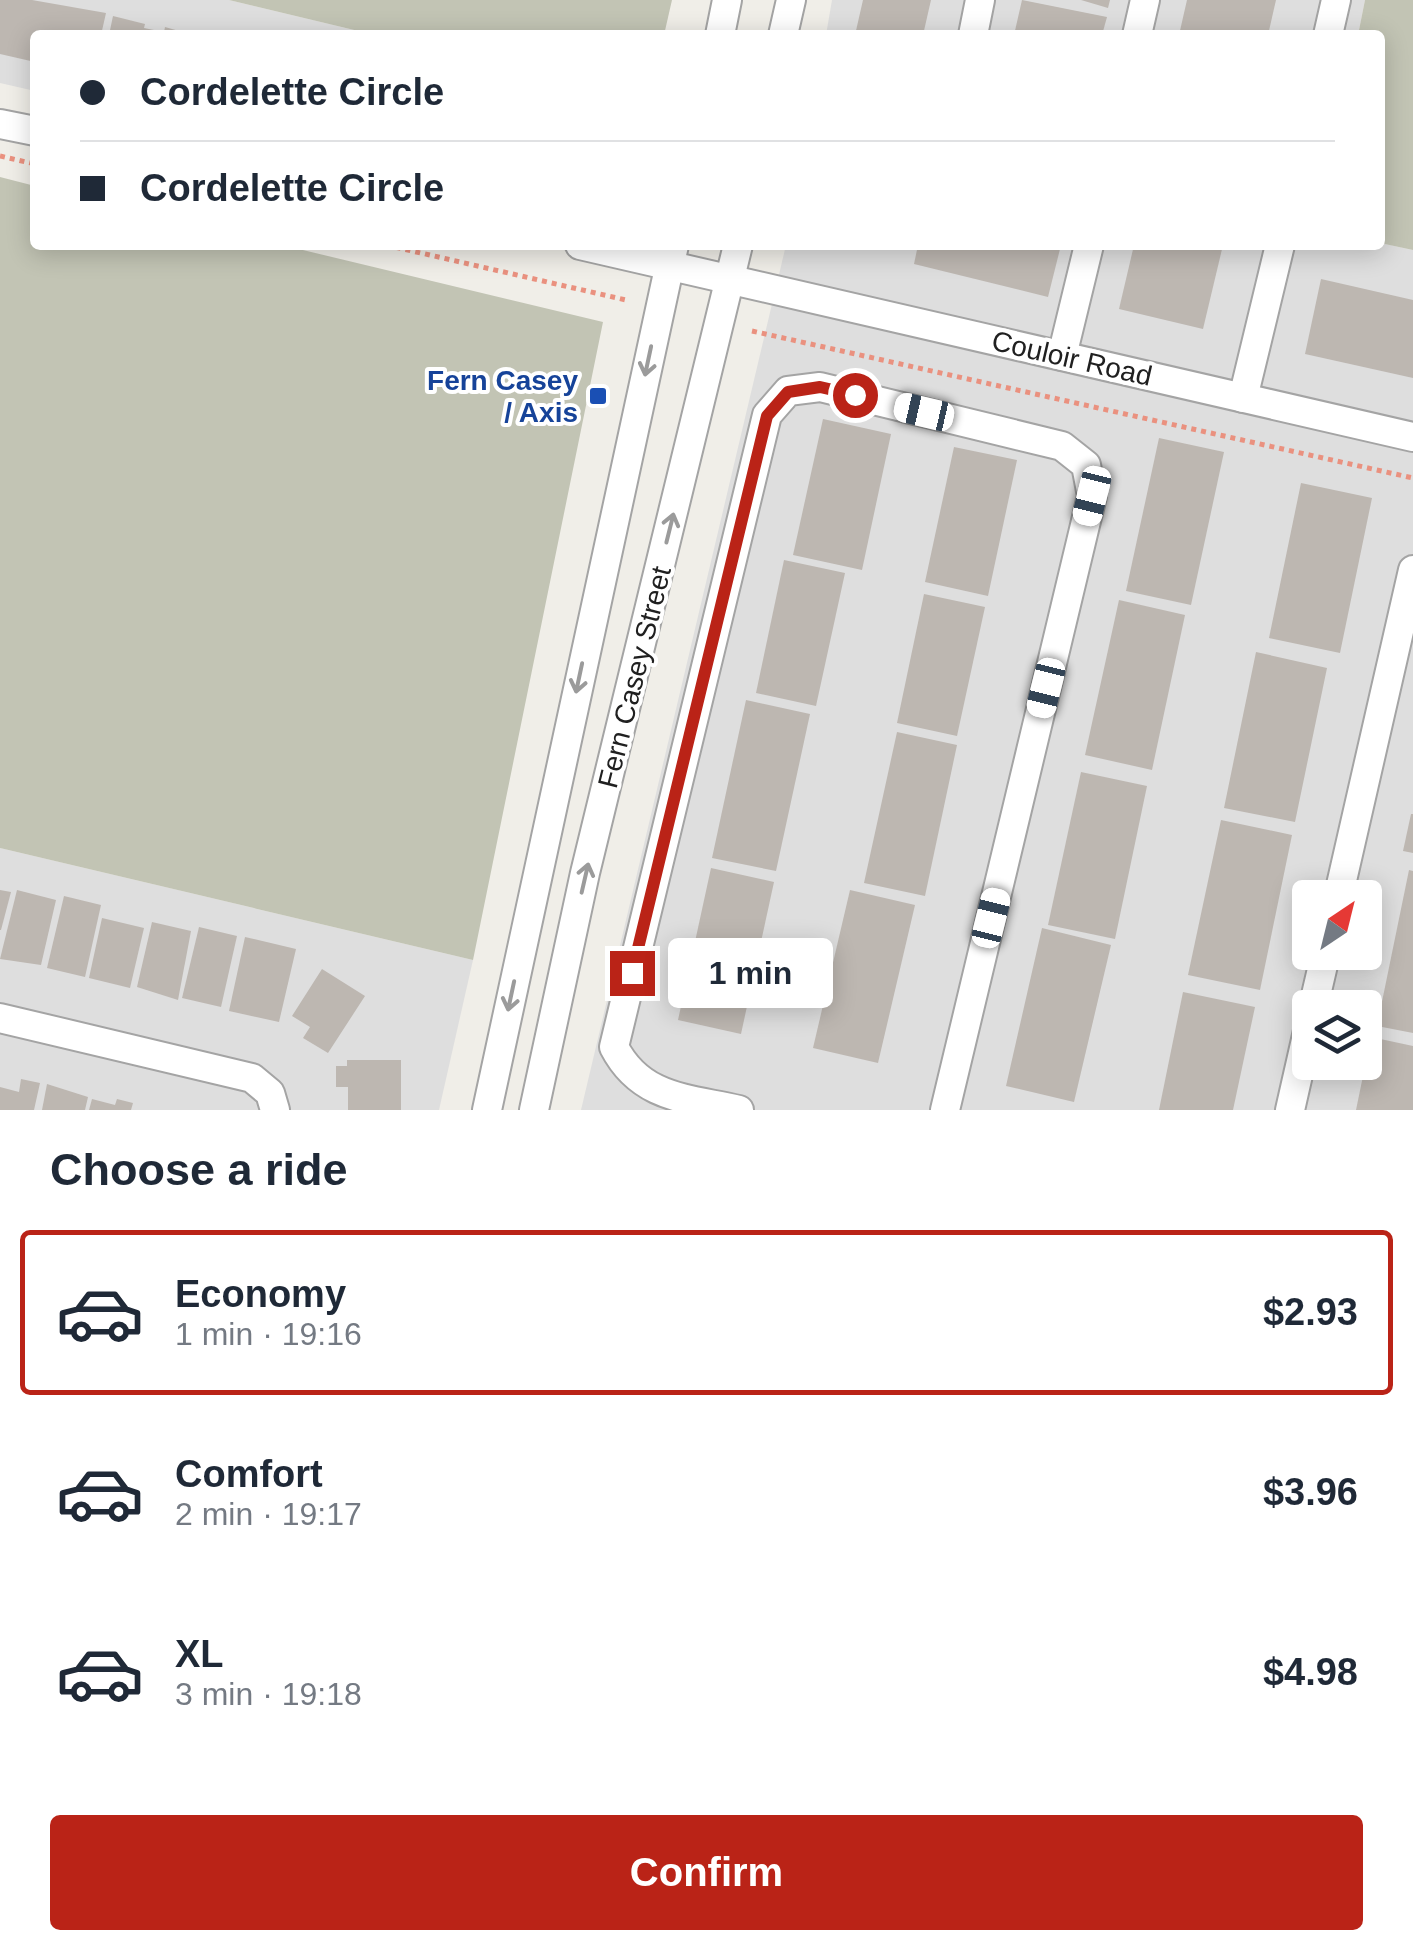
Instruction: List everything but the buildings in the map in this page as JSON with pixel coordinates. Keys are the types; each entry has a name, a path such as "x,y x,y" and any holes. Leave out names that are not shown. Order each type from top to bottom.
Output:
{"street":[{"path":"721,30 727,0"},
{"path":"784,30 791,0"},
{"path":"974,30 980,0"},
{"path":"1138,30 1145,0"},
{"path":"1329,30 1336,0"},
{"path":"0,124 30,130"},
{"name":"Couloir Road","path":"626,250 671,255 731,279 1413,437"},
{"name":"Fern Casey Street","path":"534,1110 585,874 737,250"},
{"path":"1062,356 1088,250"},
{"path":"1243,398 1279,250"},
{"name":"Fern Casey Street","path":"486,1110 671,255"},
{"path":"739,1110 651,1090 626,1070 614,1047 767,416 788,392 820,387 1062,446 1086,465 1092,496 944,1110"},
{"path":"1342,880 1413,570"},
{"path":"0,1018 252,1078 270,1092 275,1110"},
{"path":"1290,1110 1297,1080"}],"path":[{"path":"0,156 30,163"},
{"path":"408,250 626,300"},
{"path":"752,332 1413,478"}],"shaded area":[{"path":"0,0 229,0 354,30 30,30 30,90 0,83"},
{"path":"229,0 672,0 665,30 354,30"},
{"path":"832,0 1365,0 1359,30 827,30"},
{"path":"1365,0 1413,0 1413,250 1385,244 1385,30 1359,30"},
{"path":"0,177 30,185 30,250 303,250 603,322 473,960 0,848"},
{"path":"1385,244 1413,250 1413,1110 581,1110 785,250 1385,250"},
{"path":"0,848 473,960 439,1110 0,1110"}],"place":[{"name":"Fern Casey / Axis","path":"598,396"}],"route":[{"path":"632,973 767,416 788,392 820,387 855,395"}]}
